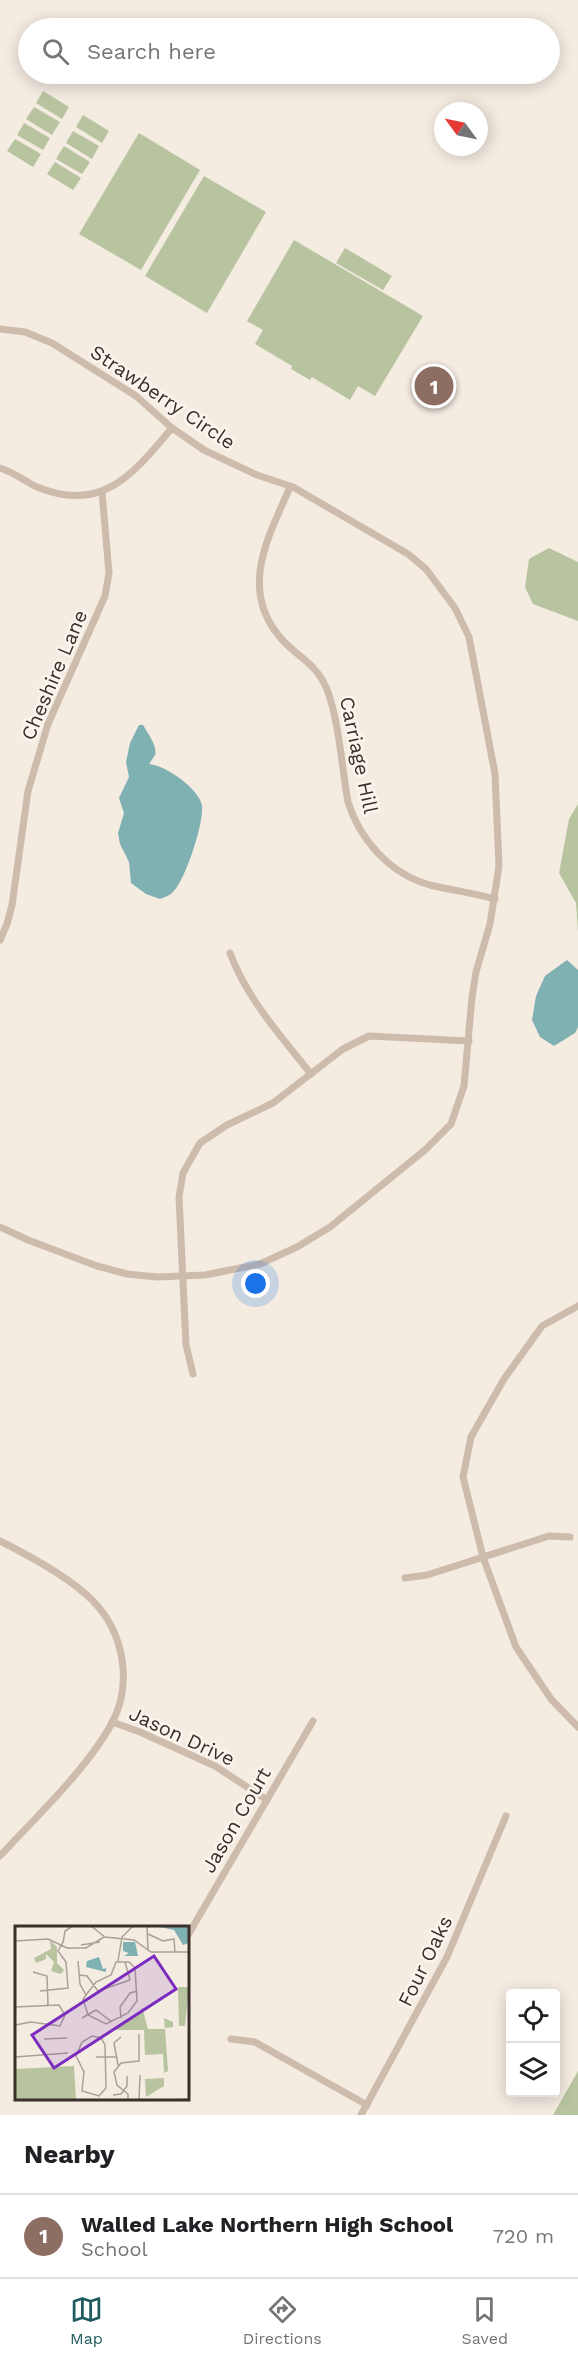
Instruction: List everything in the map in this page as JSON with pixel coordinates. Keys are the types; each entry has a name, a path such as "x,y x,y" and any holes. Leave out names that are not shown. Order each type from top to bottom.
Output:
{"street":[{"name":"Strawberry Circle","path":"0,329 25,332 52,343 136,396 172,428 227,462 290,487 408,554 426,569 455,608 469,637 495,774 498,866 495,899 472,998 464,1086 451,1124 425,1150 330,1227 260,1264 205,1275 157,1277 98,1266 0,1227"},
{"path":"0,468 37,487 52,491 80,495 102,492 129,476 172,428"},
{"name":"Carriage Hill","path":"290,487 263,551 258,575 259,591 272,626 287,645 314,667 330,696 348,802 353,818 374,849 410,877 429,884 495,899"},
{"name":"Cheshire Lane","path":"0,940 12,905 28,790 48,724 105,596 109,573 102,492"},
{"path":"230,953 239,978 245,987 311,1074"},
{"path":"193,1374 186,1346 179,1197 183,1173 200,1143 227,1125 273,1103 343,1049 369,1036 469,1041"},
{"path":"578,1306 542,1326 490,1400 471,1437 463,1478 483,1557 516,1647 551,1699 578,1727"},
{"path":"405,1578 427,1575 549,1536 570,1537"},
{"name":"Jason Drive","path":"0,1540 85,1595 111,1624 123,1664 124,1689 112,1722 99,1743 61,1790 0,1856"},
{"name":"Jason Court","path":"189,1933 313,1721"},
{"name":"Jason Drive","path":"112,1722 140,1732 215,1766 267,1800"},
{"name":"Four Oaks","path":"361,2115 447,1956 506,1816"},
{"path":"231,2039 255,2042 367,2105"}],"green space":[{"path":"43,91 69,107 62,119 36,103"},
{"path":"34,107 60,122 52,135 26,119"},
{"path":"83,115 109,131 102,143 76,127"},
{"path":"24,123 50,138 43,150 17,135"},
{"path":"73,131 99,146 92,159 66,143"},
{"path":"139,133 200,170 141,270 79,234"},
{"path":"15,139 41,154 33,167 7,151"},
{"path":"64,146 90,162 82,174 56,159"},
{"path":"55,162 81,178 73,190 47,174"},
{"path":"204,176 266,212 207,313 145,276"},
{"path":"294,240 423,316 375,396 358,386 350,400 312,377 310,380 291,369 292,366 255,344 263,330 247,321"},
{"path":"345,248 392,276 383,290 336,263"},
{"path":"549,548 578,562 578,621 533,604 525,587 529,559"},
{"path":"578,804 578,932 576,903 559,873 569,819"},
{"path":"578,2071 578,2115 553,2115"}],"water":[{"path":"139,725 143,725 155,748 155,755 149,764 156,765 181,779 195,792 202,806 197,838 188,865 177,887 168,896 160,899 146,894 131,883 129,862 120,844 118,833 124,813 119,798 129,777 126,762 130,743"},
{"path":"567,960 578,970 578,1027 575,1033 554,1046 540,1037 532,1020 536,996 545,976"}],"place":[{"name":"Walled Lake Northern High School","path":"434,386"}]}
